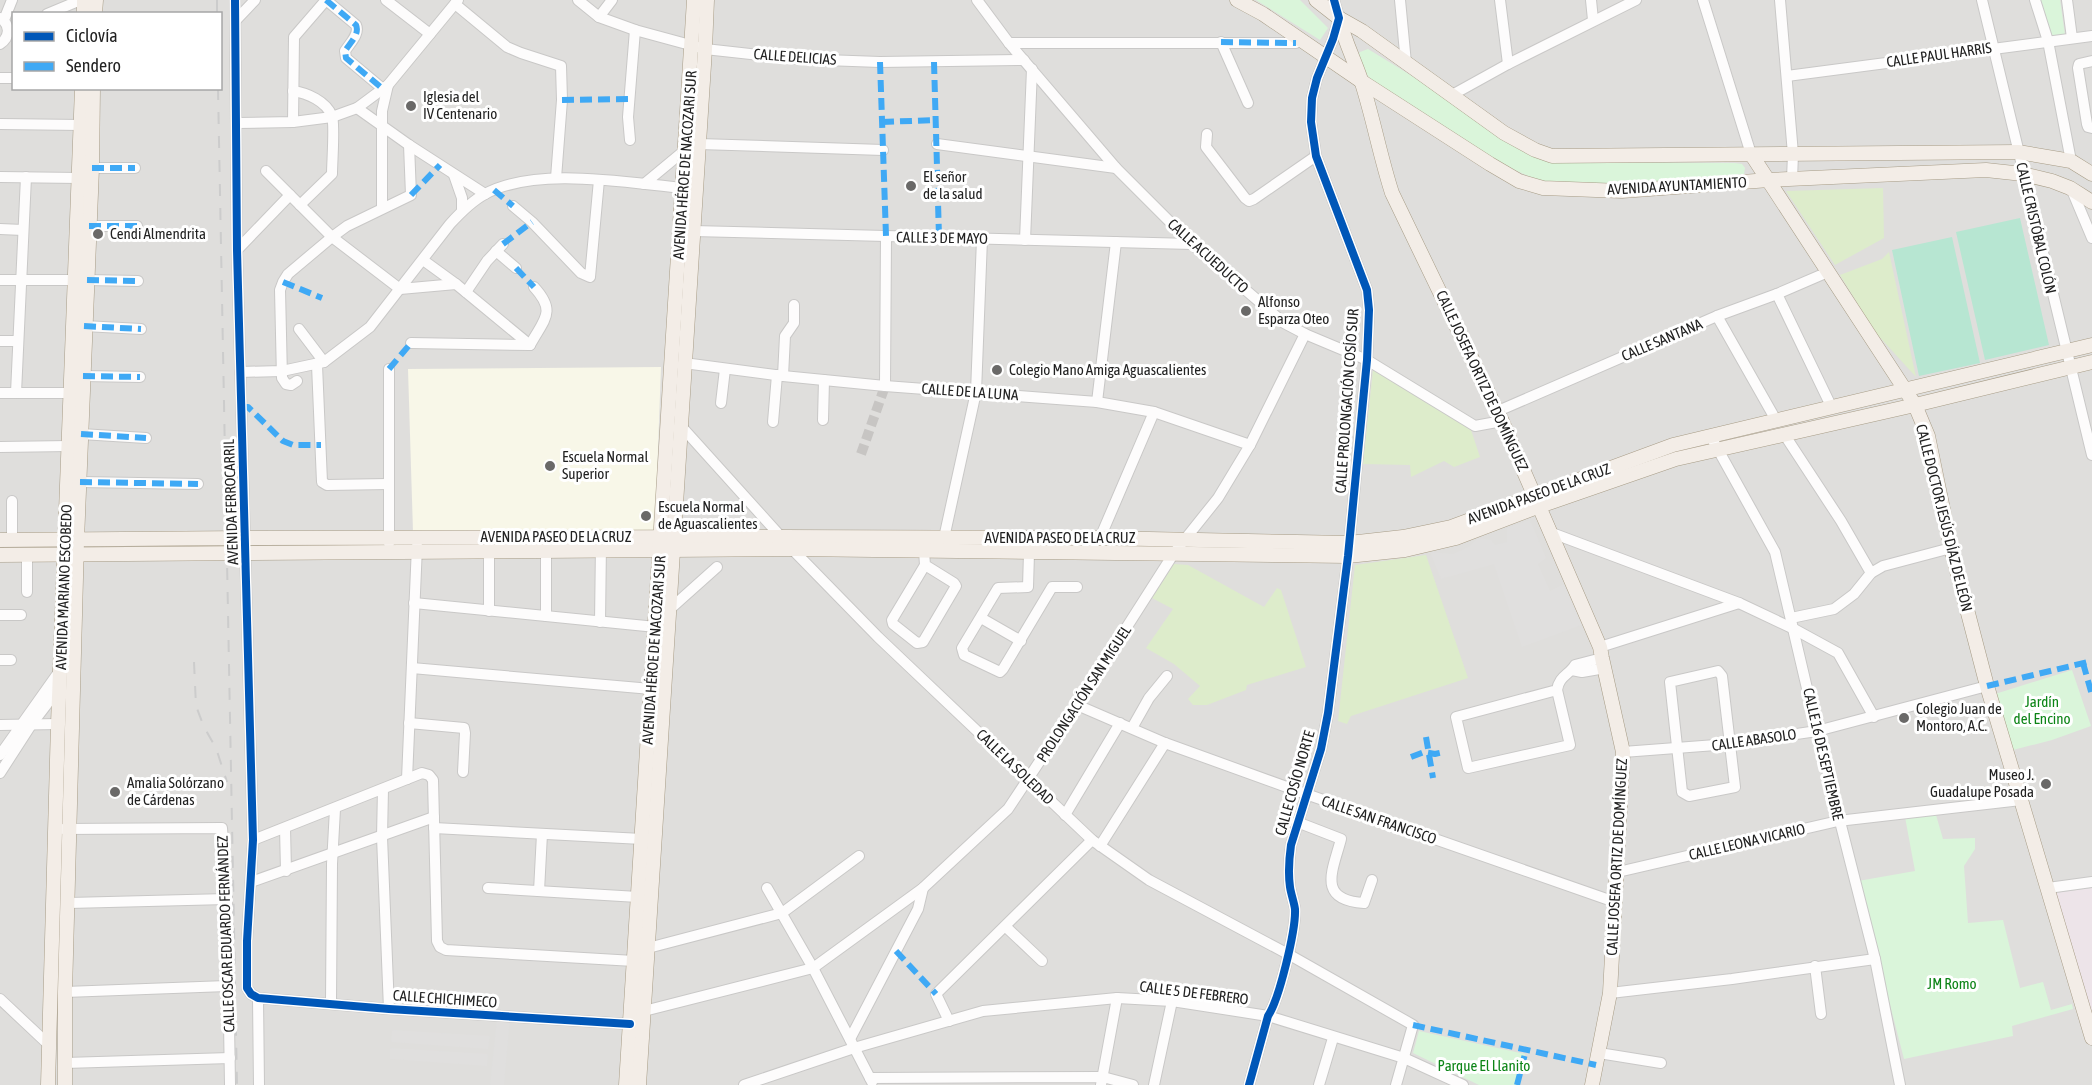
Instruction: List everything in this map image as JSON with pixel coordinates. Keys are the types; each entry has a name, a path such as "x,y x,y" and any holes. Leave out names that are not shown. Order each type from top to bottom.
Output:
{"main road":[{"name":"AVENIDA HÉROE DE NACOZARI SUR","path":"626,1085 651,688 656,627 681,426 699,144 699,48 694,0"},
{"name":"AVENIDA HÉROE DE NACOZARI SUR","path":"639,1085 670,609 667,544 685,150 706,0"},
{"name":"AVENIDA AYUNTAMIENTO","path":"1237,0 1263,14 1361,81 1490,164 1519,181 1543,188 1622,191 1769,180 1986,170 2023,174 2052,181 2070,188 2092,202"},
{"name":"AVENIDA AYUNTAMIENTO","path":"1316,0 1504,133 1535,150 1552,156 2018,152 2071,161 2092,174"},
{"name":"CALLE JOSEFA ORTIZ DE DOMÍNGUEZ","path":"1339,18 1350,56 1361,81 1392,193 1500,416 1552,533 1602,657 1623,752 1610,993 1592,1085"},
{"name":"AVENIDA MARIANO ESCOBEDO","path":"72,540 69,446 71,393 81,280 89,226 92,168 85,134 82,90"},
{"name":"AVENIDA MARIANO ESCOBEDO","path":"48,1085 58,724 72,540 80,482 84,326 79,178 93,90"},
{"name":"CALLE DOCTOR JESÚS DÍAZ DE LEÓN","path":"1752,154 1915,405 1928,436 1951,548 1987,686 2092,1038"},
{"name":"AVENIDA PASEO DE LA CRUZ","path":"1537,501 1673,445 2087,347"},
{"name":"AVENIDA PASEO DE LA CRUZ","path":"6,540 489,537 546,544 667,544 792,549 924,558 1029,553 1174,553 1349,549 1451,527 1676,459 1915,405 2089,362"},
{"name":"AVENIDA PASEO DE LA CRUZ","path":"667,544 781,537 1100,538 1349,549"},
{"name":"AVENIDA PASEO DE LA CRUZ","path":"0,555 489,551 546,544"},
{"name":"AVENIDA MARIANO ESCOBEDO","path":"65,1085 65,992 75,673 71,555"},
{"path":"57,1085 59,972 66,952"}],"street":[{"path":"0,44 6,39 6,23 12,0"},
{"path":"52,12 83,0"},
{"name":"AVENIDA FERROCARRIL","path":"235,0 237,250 253,840 247,941 247,988 258,998 259,1085"},
{"path":"236,20 255,0"},
{"path":"294,122 292,91 294,38 326,0 358,28 357,34 345,51 346,58 386,87"},
{"path":"386,0 430,34"},
{"name":"CALLE DELICIAS","path":"579,0 599,17 699,48 797,59 880,62 1024,60"},
{"path":"599,17 612,0"},
{"name":"CALLE ACUEDUCTO","path":"977,0 1009,43 1116,168 1192,244 1284,323 1366,360 1475,426 1500,416"},
{"name":"CALLE JOSEFA ORTIZ DE DOMÍNGUEZ","path":"1334,0 1339,18"},
{"path":"1400,0 1406,63"},
{"path":"1500,0 1508,64"},
{"path":"1591,0 1593,20"},
{"path":"1452,95 1593,20 1636,0"},
{"name":"CALLE DOCTOR JESÚS DÍAZ DE LEÓN","path":"1703,0 1752,154"},
{"path":"1780,0 1793,154 1792,179"},
{"name":"CALLE CRISTÓBAL COLÓN","path":"1982,0 2092,455"},
{"path":"2035,0 2048,41 2071,161"},
{"path":"2067,0 2072,38"},
{"path":"237,123 294,122 332,117 357,108 386,87 456,2 507,47 561,66 562,100 556,178"},
{"name":"CALLE PROLONGACIÓN COSÍO SUR","path":"1339,18 1317,78 1312,98 1311,122 1316,156 1367,290 1369,310 1349,549"},
{"path":"630,140 628,117 635,30"},
{"name":"CALLE PAUL HARRIS","path":"1787,76 2092,36"},
{"path":"1221,42 1248,103"},
{"path":"1009,43 1296,43"},
{"path":"2090,128 2078,68 2082,62 2092,61"},
{"path":"1025,240 1032,69"},
{"path":"382,208 382,111 386,87"},
{"path":"292,91 315,98 325,106 332,117 332,174 300,205"},
{"path":"357,108 485,194"},
{"path":"0,124 85,134"},
{"path":"1207,134 1206,147 1249,201 1316,156"},
{"path":"699,144 883,150"},
{"path":"937,144 1116,168"},
{"path":"297,381 291,385 286,384 282,378 280,290 283,282 288,274 332,237 382,208 411,195 409,145"},
{"path":"644,184 685,150"},
{"path":"92,168 135,168"},
{"path":"266,171 332,237 400,289 456,284"},
{"path":"454,174 462,198 462,212"},
{"path":"0,177 79,178"},
{"path":"16,393 26,177"},
{"path":"240,372 282,371 320,364 370,327 462,212 485,194 527,180 556,178 684,188"},
{"path":"513,206 532,222 581,273 590,277 599,180"},
{"path":"2070,188 2092,238"},
{"path":"237,250 290,195"},
{"path":"89,226 137,226"},
{"path":"0,229 23,230"},
{"name":"CALLE 3 DE MAYO","path":"693,231 1192,244"},
{"path":"885,386 886,236"},
{"path":"944,538 976,392 982,239"},
{"path":"1097,402 1116,242"},
{"path":"466,292 499,248 516,268"},
{"path":"423,260 530,345"},
{"name":"CALLE SANTANA","path":"1500,416 1717,316 1828,272"},
{"path":"0,280 138,281"},
{"path":"530,345 548,312 545,299 534,287"},
{"path":"1777,294 1832,408"},
{"path":"773,422 785,336 794,323 794,305"},
{"path":"1717,316 1776,420"},
{"path":"84,326 141,329"},
{"path":"298,329 320,364 322,482 327,485 388,484"},
{"name":"PROLONGACIÓN SAN MIGUEL","path":"644,1011 813,968 923,888 1008,809 1029,780 1174,553 1218,498 1250,445 1305,334"},
{"path":"0,341 17,341"},
{"path":"411,343 530,345"},
{"name":"CALLE DE LA LUNA","path":"684,363 780,376 885,386 1097,402 1154,412 1250,445"},
{"path":"388,369 389,552"},
{"path":"721,403 725,369"},
{"path":"83,376 140,377"},
{"path":"823,420 824,380"},
{"path":"0,393 71,393"},
{"path":"1100,538 1154,412"},
{"name":"CALLE LA SOLEDAD","path":"681,426 792,549 878,637 1096,843 1149,880 1288,954 1413,1025 1404,1058"},
{"path":"81,434 146,438"},
{"path":"1784,434 1840,520 1871,573"},
{"name":"CALLE 16 DE SEPTIEMBRE","path":"1711,437 1775,552 1838,821 1875,959 1900,1085"},
{"path":"0,447 69,446"},
{"path":"80,482 198,484"},
{"path":"6,540 12,501"},
{"path":"1552,533 1793,623 1838,652 1874,717"},
{"path":"407,780 417,537"},
{"path":"489,537 489,611"},
{"path":"546,544 546,616"},
{"path":"600,622 601,544"},
{"path":"1793,623 1834,609 1854,594 1871,573 1883,566 1951,548"},
{"name":"CALLE COSÍO NORTE","path":"1249,1085 1268,1016 1275,1007 1288,954 1295,910 1288,861 1297,822 1321,749 1328,713 1349,549"},
{"path":"1028,587 1029,553"},
{"path":"27,555 27,592"},
{"path":"924,558 954,583 955,589 923,642 917,643 893,624 892,620 924,558"},
{"path":"670,609 717,567"},
{"path":"1047,597 1028,587 998,588 962,648 964,655 1000,672 1021,641 1053,587 1077,587"},
{"path":"414,603 656,627"},
{"path":"1557,690 1456,717 1468,768 1570,745 1557,690 1563,676 1575,665 1602,657 1739,603"},
{"path":"0,615 21,615"},
{"path":"981,618 1021,641"},
{"path":"0,755 61,669 74,657"},
{"path":"412,668 651,688"},
{"path":"1721,672 1735,788 1689,796 1682,792 1677,749 1670,682 1721,672"},
{"path":"0,773 31,725 60,687 75,673"},
{"path":"1132,728 1149,698 1167,676"},
{"name":"CALLE ABASOLO","path":"1623,752 1729,744 1816,731 1987,686"},
{"name":"CALLE SAN FRANCISCO","path":"1077,705 1165,743 1615,902"},
{"path":"409,723 464,728 463,772"},
{"path":"1065,815 1120,723"},
{"path":"0,725 58,724"},
{"path":"949,1020 936,994 1096,843 1165,743"},
{"path":"253,840 422,773 429,775 433,780 437,941 440,947 446,950 634,961"},
{"path":"383,789 382,837 389,1009"},
{"name":"CALLE LEONA VICARIO","path":"1618,872 1838,821 2020,800"},
{"path":"331,1002 335,809"},
{"path":"1297,822 1341,839 1331,880 1332,889 1336,895 1364,903 1372,880"},
{"path":"251,882 382,837 434,823 542,834 642,839"},
{"name":"CALLE OSCAR EDUARDO FERNÁNDEZ","path":"71,829 222,828 227,899 230,1085"},
{"path":"285,828 286,871"},
{"path":"56,829 71,829"},
{"path":"539,891 542,834"},
{"path":"648,948 782,913 859,856"},
{"path":"2048,888 2092,882"},
{"path":"488,888 638,897"},
{"path":"767,888 813,968 872,1082 1102,1081 1133,1085"},
{"path":"852,1043 918,909 923,888"},
{"path":"69,903 227,899"},
{"path":"1006,927 1042,961"},
{"path":"1610,993 1875,959"},
{"path":"1815,966 1821,1014"},
{"path":"65,992 228,986"},
{"name":"CALLE CHICHIMECO","path":"258,998 331,1002 389,1009 630,1024"},
{"path":"1102,1081 1117,998"},
{"name":"CALLE 5 DE FEBRERO","path":"744,1085 852,1043 982,1011 1117,998 1172,1001 1268,1016 1333,1038 1404,1058 1463,1085"},
{"path":"0,999 49,1045"},
{"path":"1154,1085 1172,1001"},
{"path":"1319,1085 1333,1038"},
{"path":"1599,1053 1661,1063"},
{"path":"65,1063 230,1058"},
{"path":"1396,1085 1404,1058"}],"shaded area":[{"path":"0,0 2092,0 2092,1085 0,1085"},
{"path":"661,367 655,532 413,532 408,369"},
{"path":"1530,520 1546,558 1538,564 1550,591 1564,584 1584,624 1522,647 1494,564 1441,579 1430,552 1453,554 1470,546 1478,538 1491,540 1495,545 1507,542 1507,528"},
{"path":"2092,888 2092,1017 2054,893"},
{"path":"497,1018 510,1018 504,1085 490,1085"},
{"path":"392,1030 490,1036 488,1049 391,1042"},
{"path":"390,1048 488,1054 487,1066 390,1059"}],"green space":[{"path":"1256,0 1300,0 1328,28 1320,40"},
{"path":"2037,0 2060,0 2065,35 2049,38"},
{"path":"1368,49 1552,162 1735,163 1742,164 1745,168 1744,174 1614,185 1542,182 1490,159 1371,80 1361,66 1358,56 1360,52"},
{"path":"1883,188 1884,238 1835,265 1786,191"},
{"path":"2020,218 2049,345 1985,360 1956,232"},
{"path":"1952,237 1980,363 1919,376 1892,250"},
{"path":"1889,252 1916,377 1875,332 1840,275 1882,259"},
{"path":"1373,370 1471,430 1480,457 1454,467 1444,461 1411,477 1410,465 1363,464"},
{"path":"1426,555 1468,678 1351,716 1347,724 1338,721 1355,565"},
{"path":"1174,564 1188,565 1264,607 1277,588 1281,590 1306,667 1247,685 1246,690 1207,705 1193,705 1188,699 1200,686 1174,664 1146,648 1173,609 1152,598"},
{"name":"Jardín del Encino","path":"2072,670 2091,726 2052,740 2013,750 1995,694"},
{"name":"JM Romo","path":"1936,815 1943,839 1975,838 1975,849 1964,866 1968,923 2003,920 2020,988 2043,982 2051,1010 2072,1004 2073,1009 2012,1026 2013,1036 1904,1059 1858,881 1915,871 1905,817"},
{"name":"Parque El Llanito","path":"1419,1031 1525,1054 1518,1085 1479,1085 1413,1053"}],"tunnel":[{"path":"861,454 885,386"}],"railway":[{"path":"217,0 217,12"},
{"path":"218,90 237,1085"},
{"path":"194,662 196,706 204,727 216,748 227,782"}],"marked path":[{"path":"326,0 356,25 356,35 345,51 346,58 383,89"},
{"path":"1221,42 1296,43"},
{"path":"880,62 886,236"},
{"path":"934,62 939,237"},
{"path":"562,100 630,99"},
{"path":"882,122 936,120"},
{"path":"411,195 440,165"},
{"path":"92,168 135,168"},
{"path":"494,190 513,206"},
{"path":"503,244 532,222"},
{"path":"89,226 137,226"},
{"path":"516,268 534,287"},
{"path":"87,280 138,281"},
{"path":"283,282 322,298"},
{"path":"84,326 141,329"},
{"path":"389,369 411,343"},
{"path":"83,376 140,377"},
{"path":"241,407 248,407 283,441 293,445 321,445"},
{"path":"81,434 146,438"},
{"path":"80,482 198,484"},
{"path":"1987,686 2092,661"},
{"path":"2083,663 2092,695"},
{"path":"1426,737 1433,778"},
{"path":"1411,757 1424,752 1435,754 1444,752"},
{"path":"896,951 936,994"},
{"path":"1413,1025 1596,1065"},
{"path":"1517,1085 1526,1050"}],"cycle path":[{"path":"235,0 237,250 253,840 247,941 247,988 258,998 389,1009 630,1024"},
{"path":"1249,1085 1268,1016 1282,981 1293,932 1295,909 1289,882 1290,850 1321,749 1328,713 1348,556 1367,360 1369,310 1367,290 1316,156 1311,122 1312,98 1317,78 1339,18 1334,0"}],"place":[{"name":"Iglesia del IV Centenario","path":"411,106"},
{"name":"El señor de la salud","path":"911,186"},
{"name":"Cendi Almendrita","path":"98,234"},
{"name":"Alfonso Esparza Oteo","path":"1246,311"},
{"name":"Colegio Mano Amiga Aguascalientes","path":"997,370"},
{"name":"Escuela Normal Superior","path":"550,466"},
{"name":"Escuela Normal de Aguascalientes","path":"646,516"},
{"name":"Colegio Juan de Montoro, A.C.","path":"1904,718"},
{"name":"Museo J. Guadalupe Posada","path":"2046,784"},
{"name":"Amalia Solórzano de Cárdenas","path":"115,792"}]}
